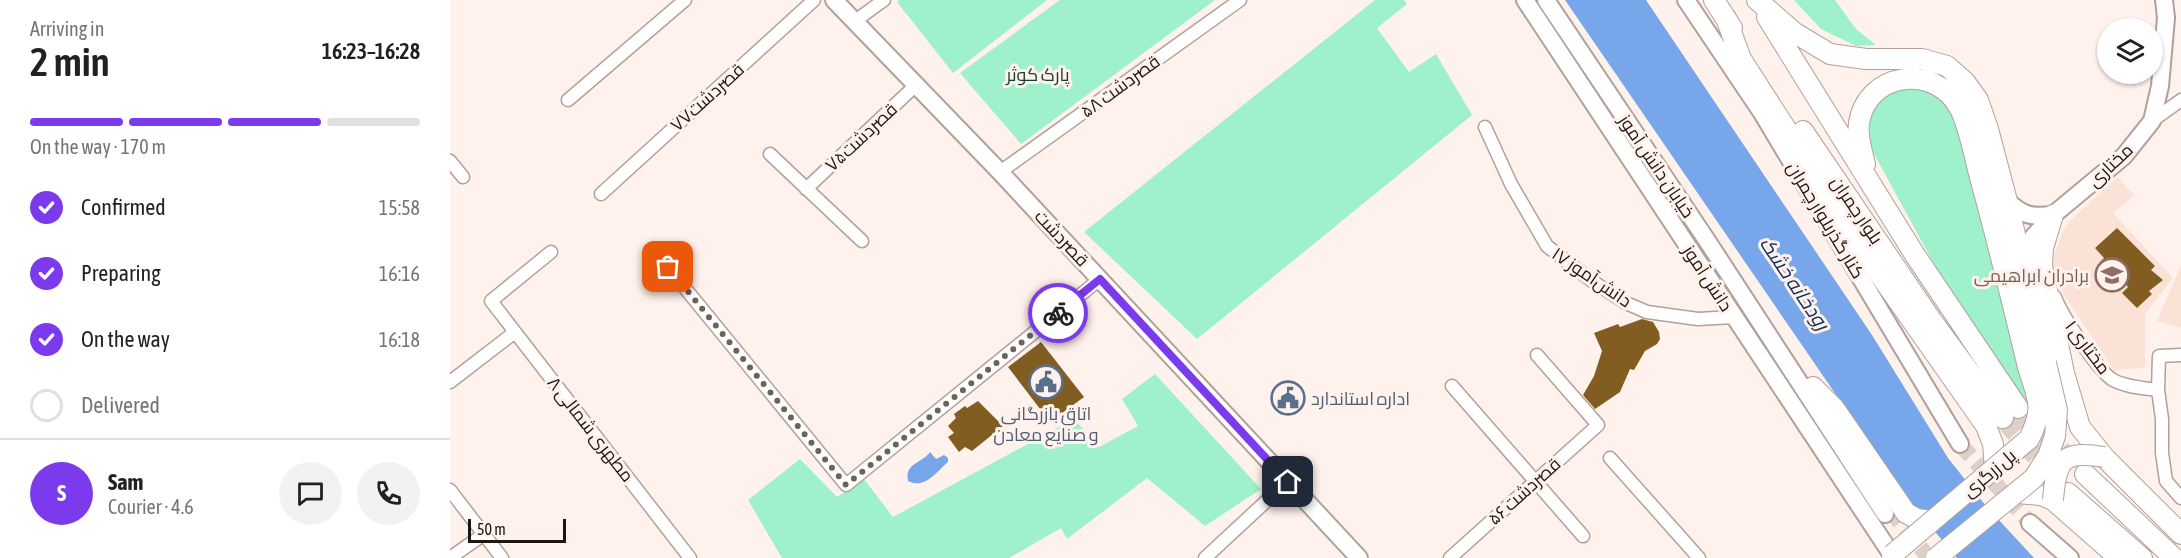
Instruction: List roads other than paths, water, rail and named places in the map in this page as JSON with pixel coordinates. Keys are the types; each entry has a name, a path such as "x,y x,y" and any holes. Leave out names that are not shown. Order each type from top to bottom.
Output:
{"main road":[{"name":"قصردشت","path":"834,0 1000,172 1359,558"},
{"name":"دانش آموز","path":"1525,0 1890,557"},
{"name":"خیابان دانش آموز","path":"1546,0 1721,262 1890,507"},
{"name":"خیابان دانش آموز","path":"1559,0 1813,387"},
{"name":"کنار گذربلوار چمران","path":"1686,0 1762,113 1960,444"},
{"name":"بلوار چمران","path":"1714,0 1932,321 2010,413 1757,0"},
{"path":"1757,0 1795,33 1830,54 1866,59 1923,58 1947,66 1965,82 1978,100 2007,201 2022,268 2037,365"},
{"name":"مختاری","path":"2022,268 2033,237 2053,215 2124,156 2151,121 2160,86 2166,18 2164,0"},
{"path":"1726,18 1741,59 1880,275 1986,426 1994,444 1995,468"},
{"path":"1868,178 1859,141 1859,122 1873,94 1892,82 1911,78 1930,82 1946,91 1960,109 2007,280 2037,365"},
{"path":"2007,201 2022,214 2037,217 2053,215 2043,248 2042,266 2064,373 2080,427 2104,457 2181,534"},
{"name":"پل زرگری","path":"1890,557 2029,439 2038,421 2037,365"},
{"name":"پل زرگری","path":"1936,558 1954,550 2034,478 2048,456 2055,436 2057,410 2037,365"},
{"path":"1813,387 1834,408 1890,507 1917,519 1931,521"},
{"path":"2104,457 2085,454 2065,459 2055,478 2061,496 2119,558"},
{"path":"2085,474 2175,558"},
{"path":"2017,493 2061,496 2142,558"},
{"path":"2030,523 2070,558"}],"street":[{"path":"568,100 685,0"},
{"name":"قصردشت۷۷","path":"601,194 814,0"},
{"path":"855,21 884,0"},
{"name":"قصردشت ۵۸","path":"1000,172 1238,0"},
{"name":"قصردشت۷۵","path":"807,189 916,85"},
{"path":"2151,121 2181,100"},
{"name":"دانش‌آموز ۱۷","path":"1485,127 1511,184 1547,246 1592,281 1626,303 1647,312 1698,319 1734,317"},
{"path":"770,154 862,241"},
{"path":"450,161 463,177"},
{"path":"653,249 846,485 1100,279"},
{"name":"۸ مطهری شمالی","path":"551,252 491,301 685,556"},
{"name":"۱ مختاری","path":"2042,266 2058,306 2088,352 2112,379 2140,388 2158,390"},
{"path":"450,382 515,332"},
{"name":"۵۶ قصردشت","path":"1450,558 1598,424 1537,355"},
{"path":"2181,355 2159,356 2158,390 2166,482 2181,498"},
{"path":"1452,386 1584,536"},
{"path":"1610,458 1699,558"},
{"path":"1205,558 1288,482"},
{"path":"450,490 502,558"},
{"path":"450,558 484,534"}],"water":[{"name":"رودخانه خشک","path":"1565,0 1646,0 1872,335 1948,458 1986,506 2034,558 1957,558 1907,498"},
{"path":"930,452 936,459 944,455 948,458 948,462 925,481 914,483 908,481 911,467"}],"tunnel":[{"path":"2018,408 2085,474"},
{"path":"2003,418 2054,477"},
{"path":"1960,444 2030,523"},
{"path":"1890,510 1929,558"}],"place":[{"name":"برادران ابراهیمی","path":"2112,275"},
{"name":"اتاق بازرگانی و صنایع معادن","path":"1046,382"},
{"name":"اداره استاندارد","path":"1288,398"}],"park label":[{"name":"پارک کوثر","path":"1038,74"}]}
